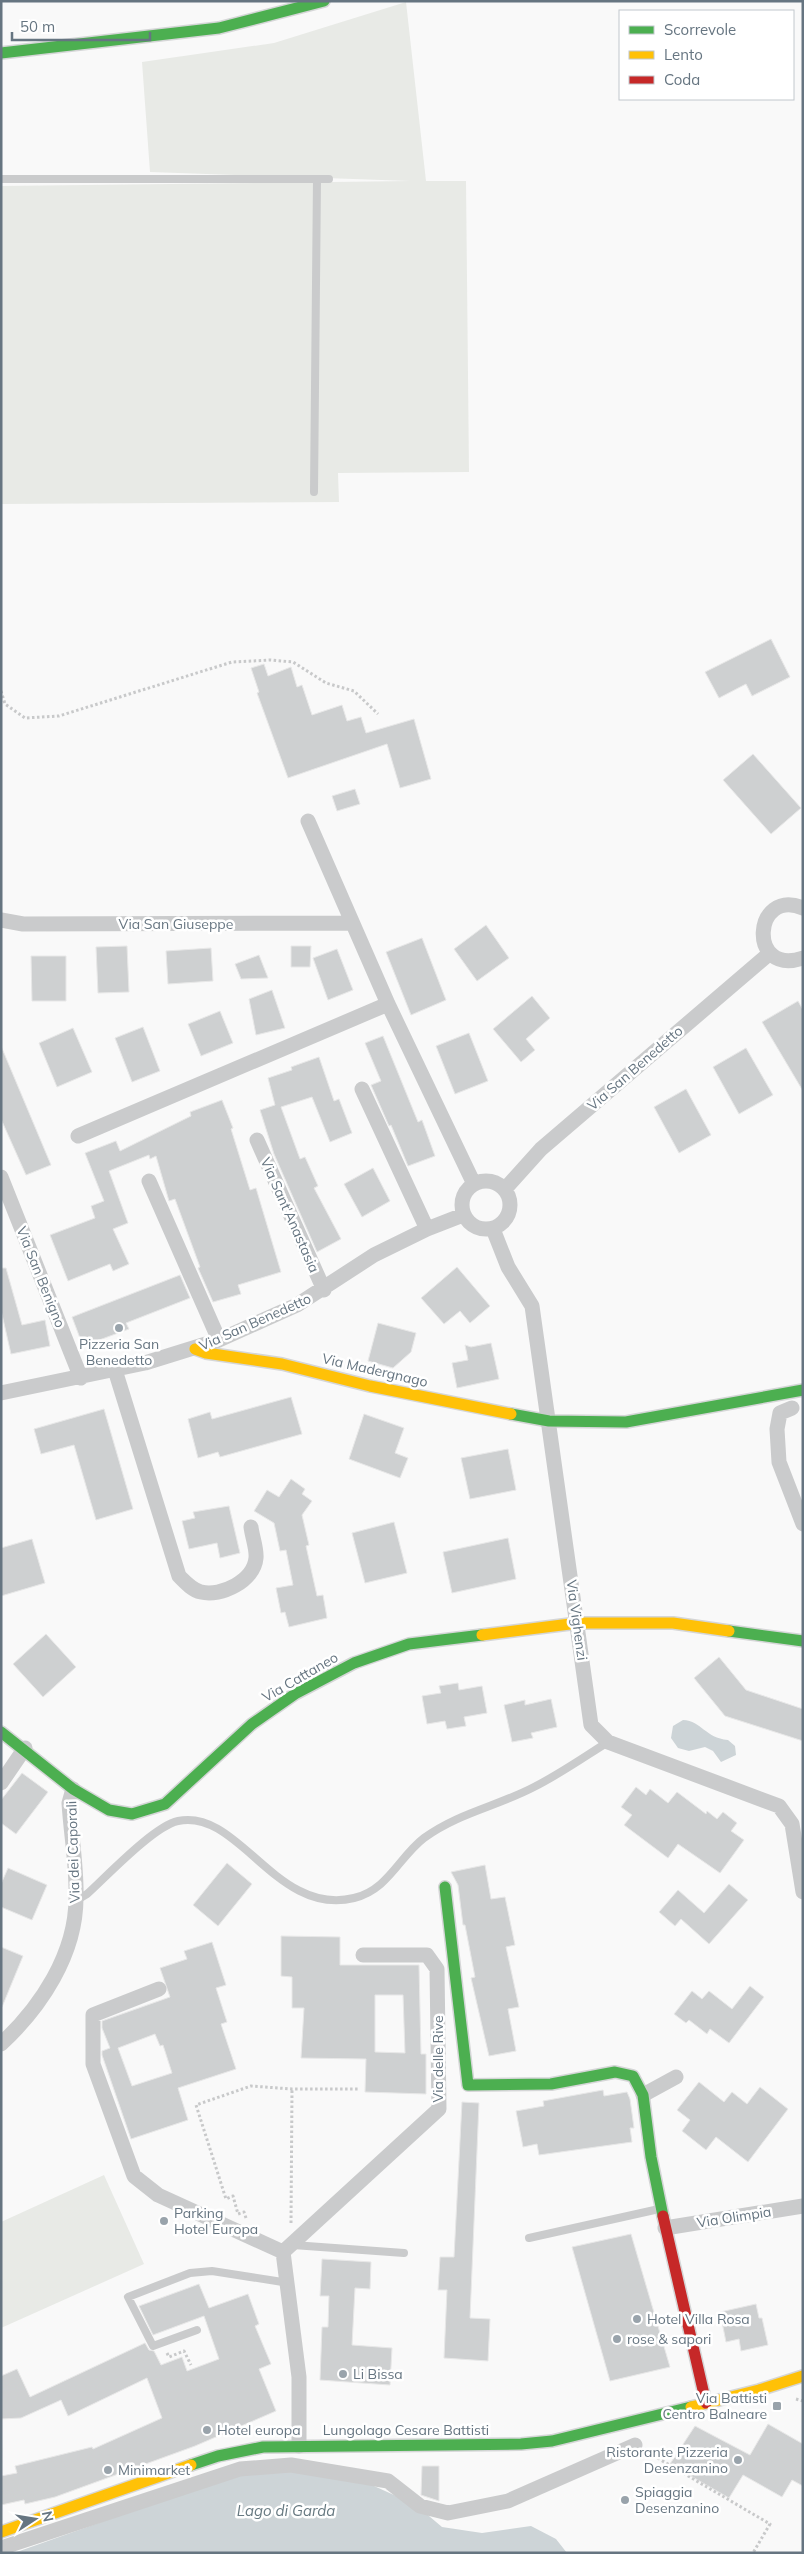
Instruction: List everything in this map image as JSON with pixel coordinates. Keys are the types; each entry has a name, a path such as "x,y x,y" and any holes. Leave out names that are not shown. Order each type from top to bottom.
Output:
{"street":[{"path":"1,53 219,28 324,1"},
{"path":"308,821 388,1004 474,1184"},
{"path":"803,893 797,906 778,907 768,916 762,928 763,941 770,953 786,961 803,958"},
{"name":"Via San Giuseppe","path":"1,920 23,924 351,923"},
{"name":"Via San Benedetto","path":"505,1189 541,1149 770,953"},
{"path":"78,1136 388,1004"},
{"path":"362,1089 427,1229"},
{"name":"Via Sant'Anastasia","path":"257,1140 324,1290"},
{"name":"Via San Benigno","path":"1,1177 81,1378"},
{"path":"149,1181 220,1340"},
{"path":"494,1182 505,1189 510,1198 509,1212 501,1225 492,1229 479,1229 467,1221 462,1203 466,1192 474,1184 494,1182"},
{"name":"Via San Benedetto","path":"1,1393 115,1370 195,1349 220,1340 298,1305 324,1290 374,1255 427,1229 464,1215"},
{"name":"Via Vighenzi","path":"492,1229 508,1267 532,1306 591,1725 608,1742 779,1806 792,1824 803,1892"},
{"name":"Via Madergnago","path":"195,1349 206,1353 282,1364 370,1386 549,1421 626,1422 803,1390"},
{"path":"115,1370 179,1576 190,1587 202,1592 236,1586 253,1569 256,1558 250,1527"},
{"path":"792,1408 780,1413 777,1429 779,1462 795,1498 803,1524"},
{"name":"Via Cattaneo","path":"1,1732 25,1748 73,1789 110,1810 132,1814 165,1804 252,1724 295,1694 354,1663 409,1644 578,1623 673,1623 803,1641"},
{"path":"1,1782 25,1748"},
{"name":"Via dei Caporali","path":"1,2044 49,1989 69,1942 77,1900 69,1803 73,1789"},
{"path":"445,1887 468,2085 551,2084 615,2072 633,2076 642,2095 651,2157 665,2228 706,2403"},
{"name":"Via delle Rive","path":"287,2248 439,2109 437,1969 427,1955 363,1955"},
{"path":"159,1989 93,2015 93,2064 134,2176 158,2196 251,2238 287,2248 288,2283 299,2377 299,2446"},
{"path":"642,2095 676,2078"},
{"name":"Via Olimpia","path":"665,2228 761,2218 803,2206"},
{"name":"Lungolago Cesare Battisti","path":"1,2532 218,2456 263,2447 521,2444 552,2441 759,2390 803,2376"},
{"name":"Lungolago Cesare Battisti","path":"759,2390 803,2386"},
{"path":"1,2548 240,2468 292,2465 388,2481 420,2506 448,2513 508,2501 635,2445"}],"lane":[{"path":"1,179 329,179"},
{"path":"314,492 318,179"},
{"path":"77,1900 87,1894 154,1833 178,1821 200,1822 222,1831 286,1885 324,1900 353,1898 374,1891 423,1839 456,1818 533,1788 608,1742"},
{"path":"529,2238 661,2208"},
{"path":"287,2248 404,2253"},
{"path":"197,2330 153,2346 128,2297 190,2272 212,2271 288,2283"}],"path":[{"path":"1,691 4,704 25,718 59,716 232,662 270,660 293,662 326,683 354,692 378,714"},
{"path":"251,2238 244,2212 238,2214 232,2196 226,2199 196,2105 251,2086 292,2089 358,2088"},
{"path":"287,2248 292,2089"},
{"path":"184,2351 191,2366"},
{"path":"635,2445 770,2524 753,2553"}],"shaded area":[{"path":"406,2 426,181 466,181 469,472 338,473 339,502 1,504 1,186 410,181 150,172 142,62 274,43"},
{"path":"104,2175 144,2264 1,2328 1,2222"}],"water":[{"path":"683,1720 695,1723 720,1739 728,1740 735,1746 736,1755 721,1762 713,1751 705,1747 689,1751 678,1748 671,1738 673,1726"},
{"name":"Lago di Garda","path":"288,2468 363,2481 416,2505 442,2527 482,2533 531,2526 556,2539 567,2553 14,2553 240,2473"}],"building":[{"path":"771,639 790,677 752,696 746,684 719,698 705,672"},
{"path":"264,664 268,676 291,667 297,687 302,685 312,715 342,705 347,721 361,717 366,733 414,719 431,779 400,788 387,744 288,778 257,693 259,692 251,668"},
{"path":"753,754 801,808 771,834 723,780"},
{"path":"355,789 360,804 337,811 332,796"},
{"path":"486,925 509,958 477,981 454,949"},
{"path":"422,938 446,1000 411,1015 386,952"},
{"path":"127,946 129,992 98,993 96,947"},
{"path":"291,946 311,946 310,967 291,967"},
{"path":"211,948 213,981 168,984 166,951"},
{"path":"337,949 353,990 328,1000 313,958"},
{"path":"259,955 268,978 241,979 235,964"},
{"path":"31,956 66,956 66,1001 32,1001"},
{"path":"272,990 285,1028 256,1035 249,999"},
{"path":"532,996 550,1018 526,1039 535,1050 521,1062 493,1029"},
{"path":"798,1001 803,1010 803,1091 762,1022"},
{"path":"220,1011 233,1043 201,1056 188,1024"},
{"path":"143,1027 160,1071 132,1082 115,1038"},
{"path":"73,1028 92,1072 57,1087 39,1043"},
{"path":"469,1033 488,1081 455,1094 436,1046"},
{"path":"383,1036 418,1122 422,1120 435,1156 408,1166 391,1125 389,1126 371,1085 381,1081 365,1043"},
{"path":"1,1046 51,1165 26,1175 1,1119"},
{"path":"746,1048 773,1095 739,1114 713,1067"},
{"path":"319,1057 334,1101 339,1099 352,1133 330,1142 312,1097 281,1107 300,1159 305,1157 318,1186 314,1188 341,1239 317,1252 274,1154 260,1110 275,1105 268,1078 292,1070 291,1067"},
{"path":"686,1089 711,1135 679,1153 654,1107"},
{"path":"222,1100 233,1128 231,1129 250,1190 256,1188 281,1272 238,1285 241,1294 213,1302 198,1268 200,1267 175,1199 169,1201 156,1156 150,1159 149,1155 109,1171 128,1223 113,1229 129,1264 113,1271 110,1264 68,1281 50,1235 95,1218 91,1206 104,1201 85,1153 116,1141 120,1151 191,1116 190,1112"},
{"path":"373,1168 390,1201 362,1217 344,1184"},
{"path":"457,1267 490,1306 470,1323 460,1311 444,1324 421,1298"},
{"path":"1,1268 6,1268 22,1325 45,1320 50,1346 11,1354 1,1310"},
{"path":"180,1275 190,1298 126,1323 129,1329 83,1346 72,1317"},
{"path":"378,1323 416,1333 411,1352 393,1368 368,1361"},
{"path":"491,1343 499,1379 457,1388 452,1363 468,1360 465,1345 471,1347"},
{"path":"291,1397 302,1434 220,1457 218,1452 198,1458 188,1419 210,1412 212,1419"},
{"path":"104,1409 133,1509 96,1520 74,1445 41,1454 34,1429"},
{"path":"364,1414 404,1428 395,1453 408,1458 400,1478 349,1459"},
{"path":"508,1449 516,1490 470,1499 461,1458"},
{"path":"291,1479 305,1489 302,1494 312,1501 302,1515 309,1545 306,1546 317,1596 323,1595 327,1618 289,1627 285,1612 281,1613 276,1588 293,1585 286,1550 280,1551 274,1523 254,1511 267,1490 279,1497"},
{"path":"229,1506 240,1553 220,1558 217,1543 189,1549 182,1521 195,1518 193,1512"},
{"path":"394,1522 407,1573 365,1583 352,1533"},
{"path":"508,1538 516,1579 452,1593 443,1552"},
{"path":"32,1539 45,1583 1,1596 1,1548"},
{"path":"46,1634 76,1667 43,1697 13,1664"},
{"path":"719,1657 746,1690 803,1709 803,1741 725,1716 694,1678"},
{"path":"458,1683 459,1690 482,1686 487,1713 464,1717 466,1726 447,1729 445,1721 427,1724 422,1696 441,1693 439,1686"},
{"path":"551,1699 557,1727 531,1733 533,1738 512,1742 504,1705 525,1700 525,1705"},
{"path":"22,1773 48,1792 16,1834 1,1823 1,1800"},
{"path":"636,1787 646,1795 650,1789 668,1803 677,1792 706,1814 707,1811 717,1819 723,1812 737,1823 731,1831 744,1840 720,1873 678,1844 668,1858 624,1825 632,1815 621,1807"},
{"path":"227,1863 252,1884 218,1926 193,1905"},
{"path":"485,1865 491,1899 505,1897 515,1945 506,1947 519,2007 508,2009 516,2051 489,2056 471,1978 475,1977 465,1925 463,1925 458,1885 451,1872"},
{"path":"8,1868 47,1885 32,1920 1,1907 1,1884"},
{"path":"729,1884 748,1900 709,1944 681,1919 675,1926 659,1912 678,1890 704,1913"},
{"path":"281,1936 340,1937 340,1965 419,1965 421,2054 426,2054 426,2094 365,2092 366,2059 301,2058 304,2008 292,2008 292,1977 281,1976","holes":["375,1995 403,1995 405,2053 375,2052"]},
{"path":"212,1942 226,1985 216,1988 227,2022 221,2024 236,2069 178,2088 188,2120 131,2139 102,2055 102,2051 110,2048 102,2028 102,2021 170,1997 160,1968 187,1959 184,1951","holes":["155,2034 160,2046 163,2045 172,2073 132,2086 118,2048"]},
{"path":"1,1947 23,1956 2,2007 1,2007"},
{"path":"750,1986 764,1997 729,2043 710,2029 707,2034 689,2020 686,2023 674,2014 692,1991 702,1999 709,1991 732,2009"},
{"path":"699,2082 724,2102 732,2092 747,2104 760,2087 788,2109 748,2162 716,2137 706,2150 682,2131 690,2120 677,2110"},
{"path":"603,2090 604,2096 627,2092 630,2099 634,2128 630,2128 632,2142 539,2155 537,2144 523,2147 516,2111 544,2106 543,2101"},
{"path":"462,2102 479,2103 470,2318 490,2319 488,2361 444,2358 447,2290 438,2290 440,2257 454,2257"},
{"path":"631,2234 670,2367 610,2381 572,2247"},
{"path":"322,2259 371,2262 370,2289 355,2288 352,2345 392,2348 390,2385 320,2380 322,2327 328,2327 329,2296 320,2296"},
{"path":"199,2284 209,2308 248,2294 259,2324 255,2326 271,2364 259,2369 276,2411 195,2446 55,2497 25,2504 24,2500 1,2505 1,2476 17,2473 15,2466 92,2447 93,2449 162,2418 147,2378 68,2416 61,2400 21,2418 1,2419 1,2376 17,2369 30,2397 145,2343 149,2350 154,2351 161,2365 182,2357 187,2371 219,2359 204,2316 153,2335 139,2306"},
{"path":"756,2304 759,2318 762,2318 768,2345 741,2351 739,2339 726,2342 720,2312"},
{"name":"Ristorante Pizzeria Desenzanino","path":"768,2424 803,2444 803,2486 792,2480 782,2497 743,2475 729,2498 670,2464 695,2426 750,2455"},
{"path":"422,2466 439,2466 439,2501 421,2495"}],"traffic: fast":[{"path":"1,53 219,28 324,1"},
{"path":"511,1414 549,1421 626,1422 803,1390"},
{"path":"729,1631 803,1641"},
{"path":"1,1732 73,1789 109,1810 132,1814 165,1804 252,1724 295,1694 354,1663 409,1644 482,1635"},
{"path":"445,1887 468,2085 551,2084 615,2072 633,2076 643,2095 651,2157 663,2216"},
{"path":"191,2465 218,2456 263,2447 521,2444 552,2441 691,2407"}],"traffic: slow":[{"path":"195,1349 206,1353 282,1364 370,1386 511,1414"},
{"path":"482,1635 578,1623 673,1623 729,1631"},
{"path":"691,2407 759,2390 803,2376"},
{"path":"1,2532 191,2465"}],"traffic: jam":[{"path":"663,2216 706,2403"}],"place":[{"name":"Pizzeria San Benedetto","path":"119,1328"},
{"name":"Parking Hotel Europa","path":"164,2221"},
{"name":"Hotel Villa Rosa","path":"637,2319"},
{"name":"rose & sapori","path":"617,2339"},
{"name":"Li Bissa","path":"343,2374"},
{"name":"Via Battisti Centro Balneare","path":"777,2406"},
{"name":"Hotel europa","path":"207,2430"},
{"name":"Ristorante Pizzeria Desenzanino","path":"738,2460"},
{"name":"Minimarket","path":"108,2470"},
{"name":"Spiaggia Desenzanino","path":"625,2500"}]}
